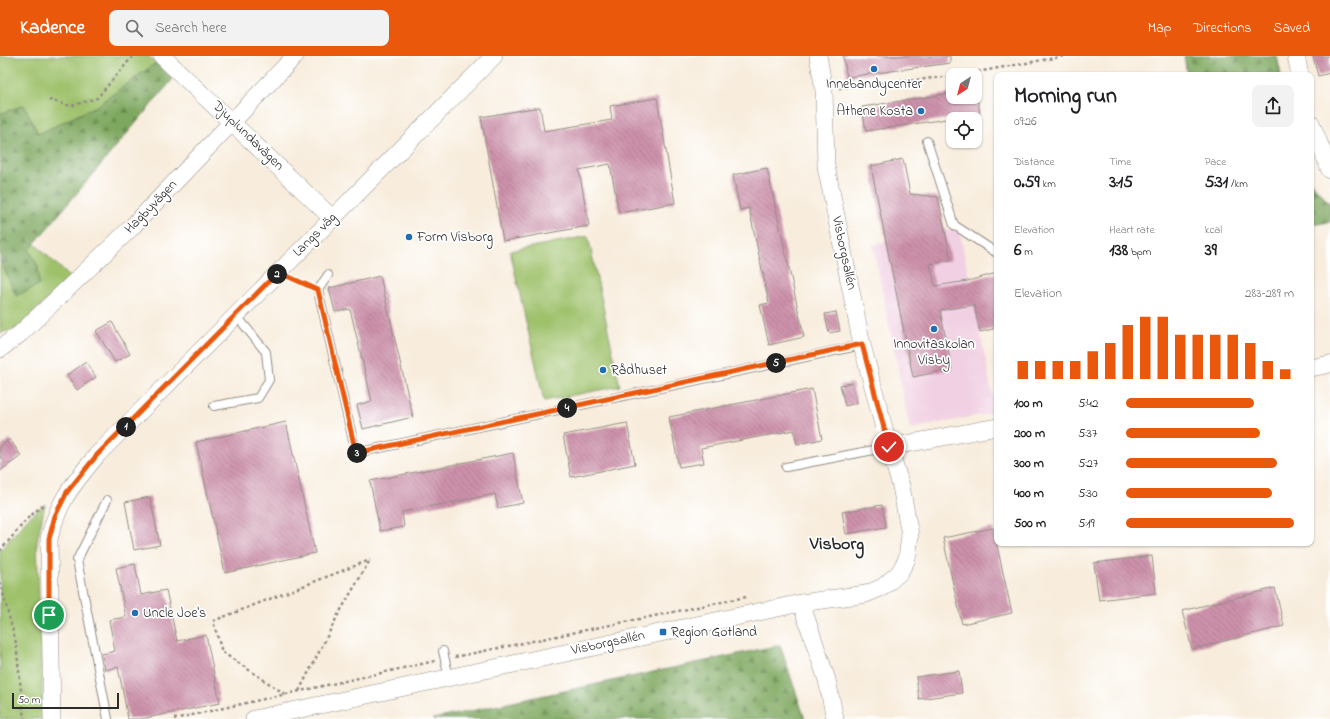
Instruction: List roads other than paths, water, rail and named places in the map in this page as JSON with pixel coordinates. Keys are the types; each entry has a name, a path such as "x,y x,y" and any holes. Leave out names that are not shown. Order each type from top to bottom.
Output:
{"street":[{"name":"Djuplundavägen","path":"162,56 233,122 332,218"},
{"name":"Hagbyvägen","path":"0,350 27,328 130,229 295,56"},
{"name":"Langs väg","path":"52,719 49,539 55,516 67,492 97,455 494,56"},
{"name":"Visborgsallén","path":"254,719 801,603 866,594 883,586 899,573 907,559 910,535 901,486 889,447 862,344 826,166 824,90 818,56"},
{"path":"1296,56 1299,72"},
{"path":"1314,130 1330,170"},
{"path":"1314,367 1330,364"},
{"path":"889,447 994,428"},
{"path":"801,603 827,680 835,719"}],"lane":[{"path":"927,141 954,225 994,251"},
{"path":"328,275 318,290 356,453 862,344"},
{"path":"214,406 258,398 269,380 266,352 236,315"},
{"path":"786,466 889,447"},
{"path":"107,500 77,560 108,719"},
{"path":"443,651 448,678"}],"place":[{"name":"Innebandycenter","path":"874,69"},
{"name":"Athene Kosta","path":"921,111"},
{"name":"Form Visborg","path":"409,237"},
{"name":"Innovitaskolan Visby","path":"934,329"},
{"name":"Rådhuset","path":"603,370"},
{"name":"Uncle Joe's","path":"135,613"},
{"name":"Region Gotland","path":"663,632"}],"district":[{"name":"Visborg","path":"837,545"}]}
